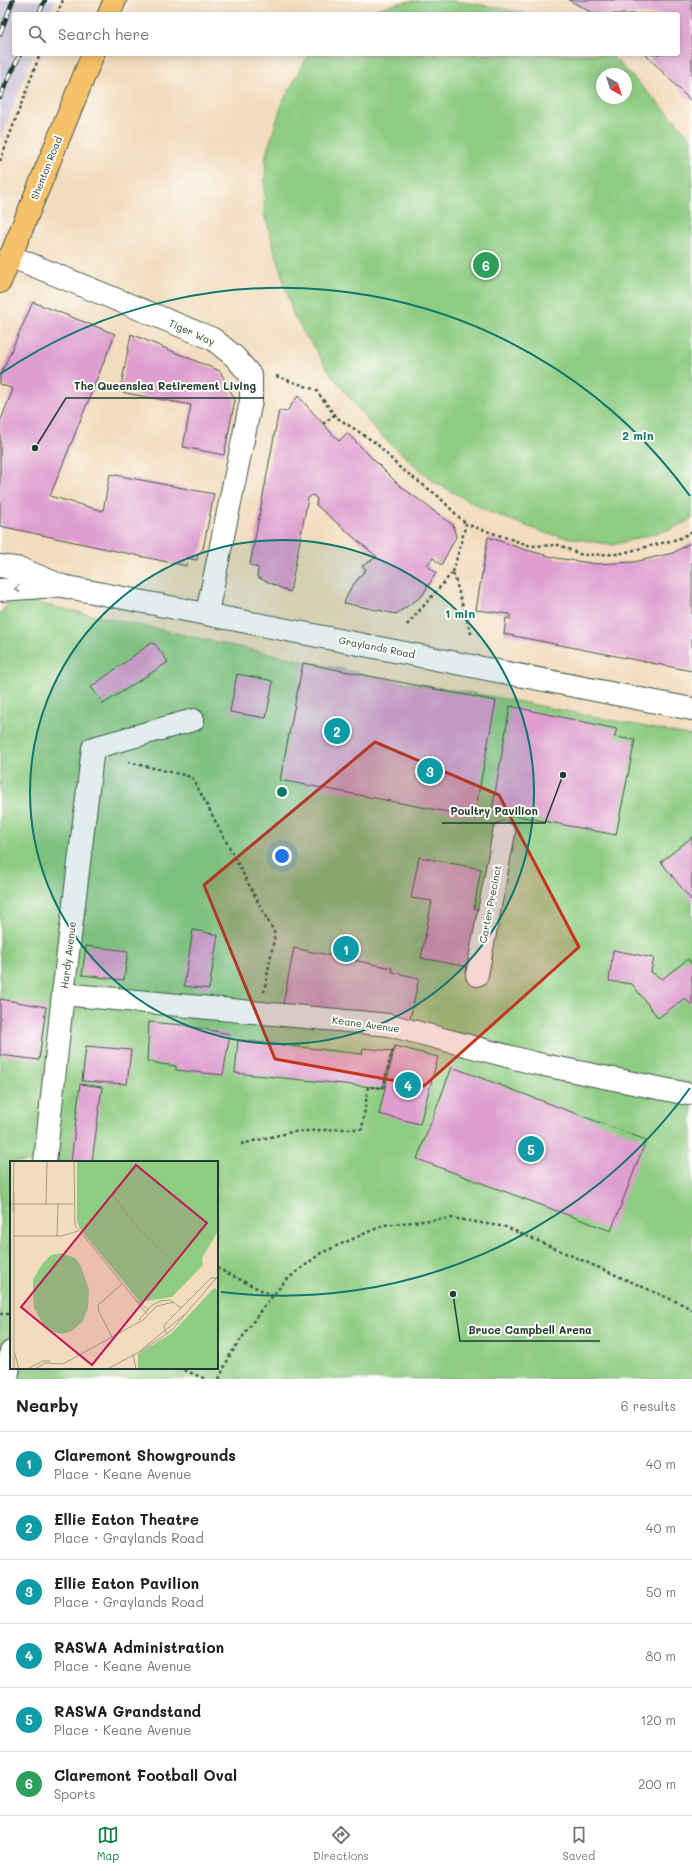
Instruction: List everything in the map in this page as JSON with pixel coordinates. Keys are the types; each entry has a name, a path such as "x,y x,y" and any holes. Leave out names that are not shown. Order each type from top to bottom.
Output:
{"main road":[{"path":"110,12 115,0"},
{"name":"Shenton Road","path":"0,282 92,56"}],"street":[{"name":"Tiger Way","path":"10,256 213,339 235,357 251,376 251,402 207,613"},
{"name":"Graylands Road","path":"0,566 21,569 62,586 207,613 692,709"},
{"name":"Graylands Road","path":"0,590 62,586"},
{"path":"93,751 193,720"},
{"name":"Hardy Avenue","path":"45,1161 63,994 93,751"},
{"name":"Carter Precinct","path":"477,975 504,833"},
{"name":"Keane Avenue","path":"63,994 389,1025 534,1064 688,1094"},
{"path":"7,1379 10,1359"}],"path":[{"path":"58,12 63,0"},
{"path":"0,161 39,56"},
{"path":"276,376 316,390 334,415 376,444 399,467 438,496 466,524 531,546 559,544 582,555 618,554 678,539 692,532"},
{"path":"323,424 334,415"},
{"path":"407,625 453,572 466,524"},
{"path":"453,572 472,637"},
{"path":"93,751 192,777 275,934 260,1013"},
{"path":"241,1144 292,1132 337,1129 362,1130 368,1086 383,1088 397,1027"},
{"path":"219,1379 230,1355 261,1310 285,1281 322,1253 384,1225 451,1218 506,1227 684,1305 692,1310"},
{"path":"218,1268 273,1296"},
{"path":"181,1369 206,1379"}],"highlighted area":[{"path":"375,742 499,795 579,947 424,1086 275,1059 204,885"}],"shaded area":[{"path":"0,0 55,0 50,12 12,12 12,56 32,56 0,140"}],"green space":[{"path":"443,0 491,6 518,12 369,12 380,8 414,1"},
{"path":"308,56 613,57 624,68 596,68 596,104 632,104 632,76 674,119 692,140 692,519 671,529 613,545 548,534 489,512 434,482 377,432 333,377 294,317 264,213 266,154 283,101"},
{"path":"14,598 395,681 495,697 692,736 692,1379 0,1379 0,613"}],"building":[{"path":"569,0 692,0 692,102 647,56 680,56 680,12 590,12"},
{"path":"33,302 115,334 50,496 103,511 110,474 214,494 203,549 198,554 197,560 187,558 186,566 0,526 0,422 13,389 0,384 0,376"},
{"path":"131,334 220,371 235,400 224,455 183,447 191,405 120,392"},
{"path":"298,396 339,441 347,433 399,485 453,525 456,537 441,565 433,558 427,565 436,573 422,596 396,614 344,603 350,589 366,569 362,566 377,557 316,505 317,499 313,495 308,498 290,592 257,577 258,568 250,565 279,410 286,412"},
{"path":"488,537 556,558 597,564 634,562 673,553 692,542 692,671 504,634 506,618 510,619 510,614 476,610"},
{"path":"151,643 155,644 168,662 103,704 91,687"},
{"path":"303,663 496,701 474,817 280,780"},
{"path":"237,674 273,682 266,718 230,712"},
{"path":"510,706 617,729 614,737 635,740 616,835 492,811"},
{"path":"692,837 692,901 661,862"},
{"path":"419,857 481,869 474,908 480,909 469,967 421,958 432,901 411,898"},
{"path":"193,930 218,935 209,989 184,986"},
{"path":"86,946 128,951 124,980 82,975"},
{"path":"294,948 392,968 392,972 419,978 408,1028 283,1004"},
{"path":"613,950 654,958 651,972 662,979 688,959 692,965 692,1004 691,1005 685,998 658,1018 632,984 609,981"},
{"path":"0,999 46,1007 39,1060 0,1055"},
{"path":"149,1022 182,1025 230,1034 223,1075 176,1070 176,1066 147,1062"},
{"path":"238,1040 362,1054 363,1048 392,1051 383,1088 235,1073"},
{"path":"86,1046 131,1050 127,1084 82,1081"},
{"path":"395,1046 438,1057 420,1124 379,1114"},
{"path":"452,1067 646,1140 611,1231 417,1159"},
{"path":"80,1084 102,1087 92,1161 71,1161"}],"railway":[{"path":"0,34 13,0"},
{"path":"40,12 45,0"},
{"path":"0,97 19,56"}],"place":[{"name":"Claremont Football Oval","path":"486,265"},
{"name":"The Queenslea Retirement Living","path":"35,448"},
{"name":"Ellie Eaton Theatre","path":"337,731"},
{"name":"Ellie Eaton Pavilion","path":"430,771"},
{"name":"Poultry Pavilion","path":"563,775"},
{"name":"Claremont Showgrounds","path":"346,949"},
{"name":"RASWA Administration","path":"408,1085"},
{"name":"RASWA Grandstand","path":"531,1149"},
{"name":"Bruce Campbell Arena","path":"453,1294"}]}
